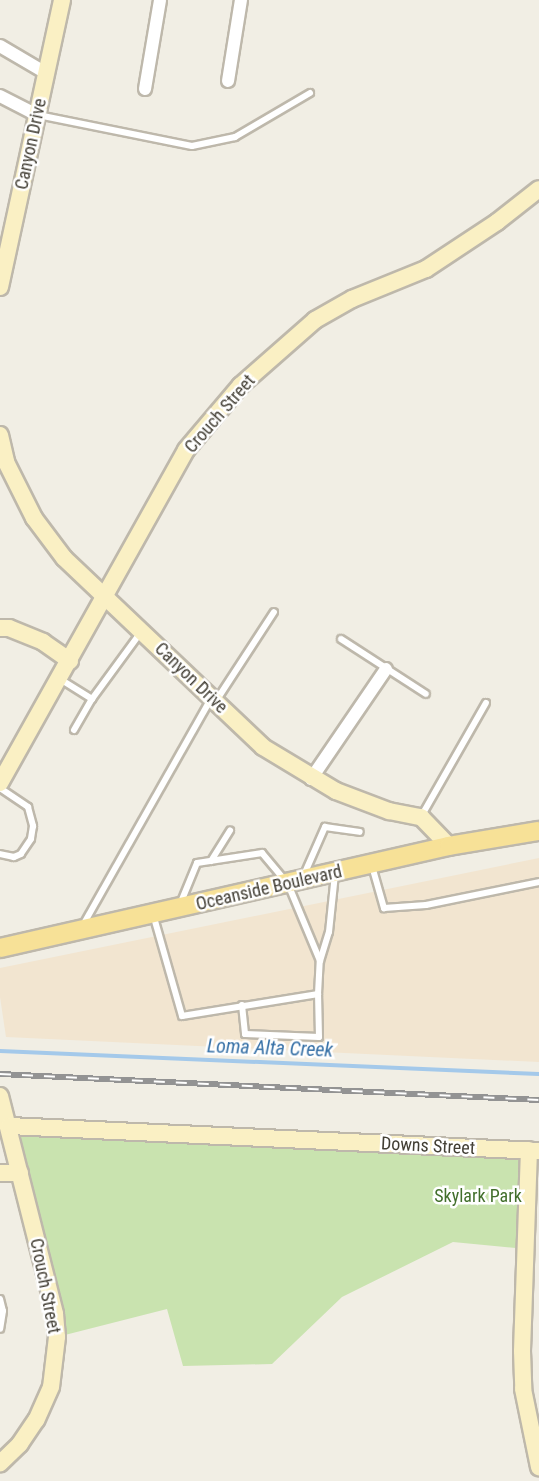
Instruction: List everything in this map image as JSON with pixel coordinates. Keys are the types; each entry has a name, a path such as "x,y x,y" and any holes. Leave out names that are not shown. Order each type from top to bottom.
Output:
{"main road":[{"name":"Canyon Drive","path":"0,287 62,0"},
{"name":"Crouch Street","path":"0,785 186,450 240,386 315,320 352,299 426,269 497,222 539,189"},
{"name":"Canyon Drive","path":"0,435 6,462 34,518 64,558 263,747 311,779 336,791 389,811 421,817"},
{"path":"0,628 9,628 43,642 70,661"},
{"path":"421,817 449,846"},
{"name":"Oceanside Boulevard","path":"0,948 449,846 539,831"},
{"name":"Crouch Street","path":"0,1096 55,1314 57,1337 51,1387 36,1420 20,1444 0,1463"},
{"name":"Downs Street","path":"9,1126 534,1151 522,1350 523,1389 539,1467"},
{"path":"0,1173 20,1173"}],"street":[{"path":"145,89 160,0"},
{"path":"228,81 241,0"},
{"path":"0,46 46,74"},
{"path":"0,96 37,115"},
{"path":"311,779 386,669"}],"lane":[{"path":"37,115 192,146 235,137 310,93"},
{"path":"81,930 213,700 274,612"},
{"path":"75,730 92,699 141,631"},
{"path":"341,639 426,694"},
{"path":"60,679 92,699"},
{"path":"421,817 486,704"},
{"path":"0,785 28,807 33,826 31,839 21,854 14,857 0,854"},
{"path":"295,882 326,827 360,832"},
{"path":"211,861 231,830"},
{"path":"178,908 197,863 262,853 295,882 320,961"},
{"path":"372,865 384,908 426,905 539,882"},
{"path":"242,1005 245,1034 319,1037 320,961 329,932 335,873"},
{"path":"153,914 182,1016 318,994"},
{"path":"0,1299 3,1311 0,1329"}],"shaded area":[{"path":"539,858 539,1062 6,1037 0,997 0,968"}],"green space":[{"name":"Skylark Park","path":"9,1126 530,1150 526,1249 453,1242 342,1297 272,1364 183,1366 167,1309 57,1337"}],"waterway":[{"name":"Loma Alta Creek","path":"0,1051 539,1074"}],"railway":[{"path":"0,1074 539,1100"}]}
